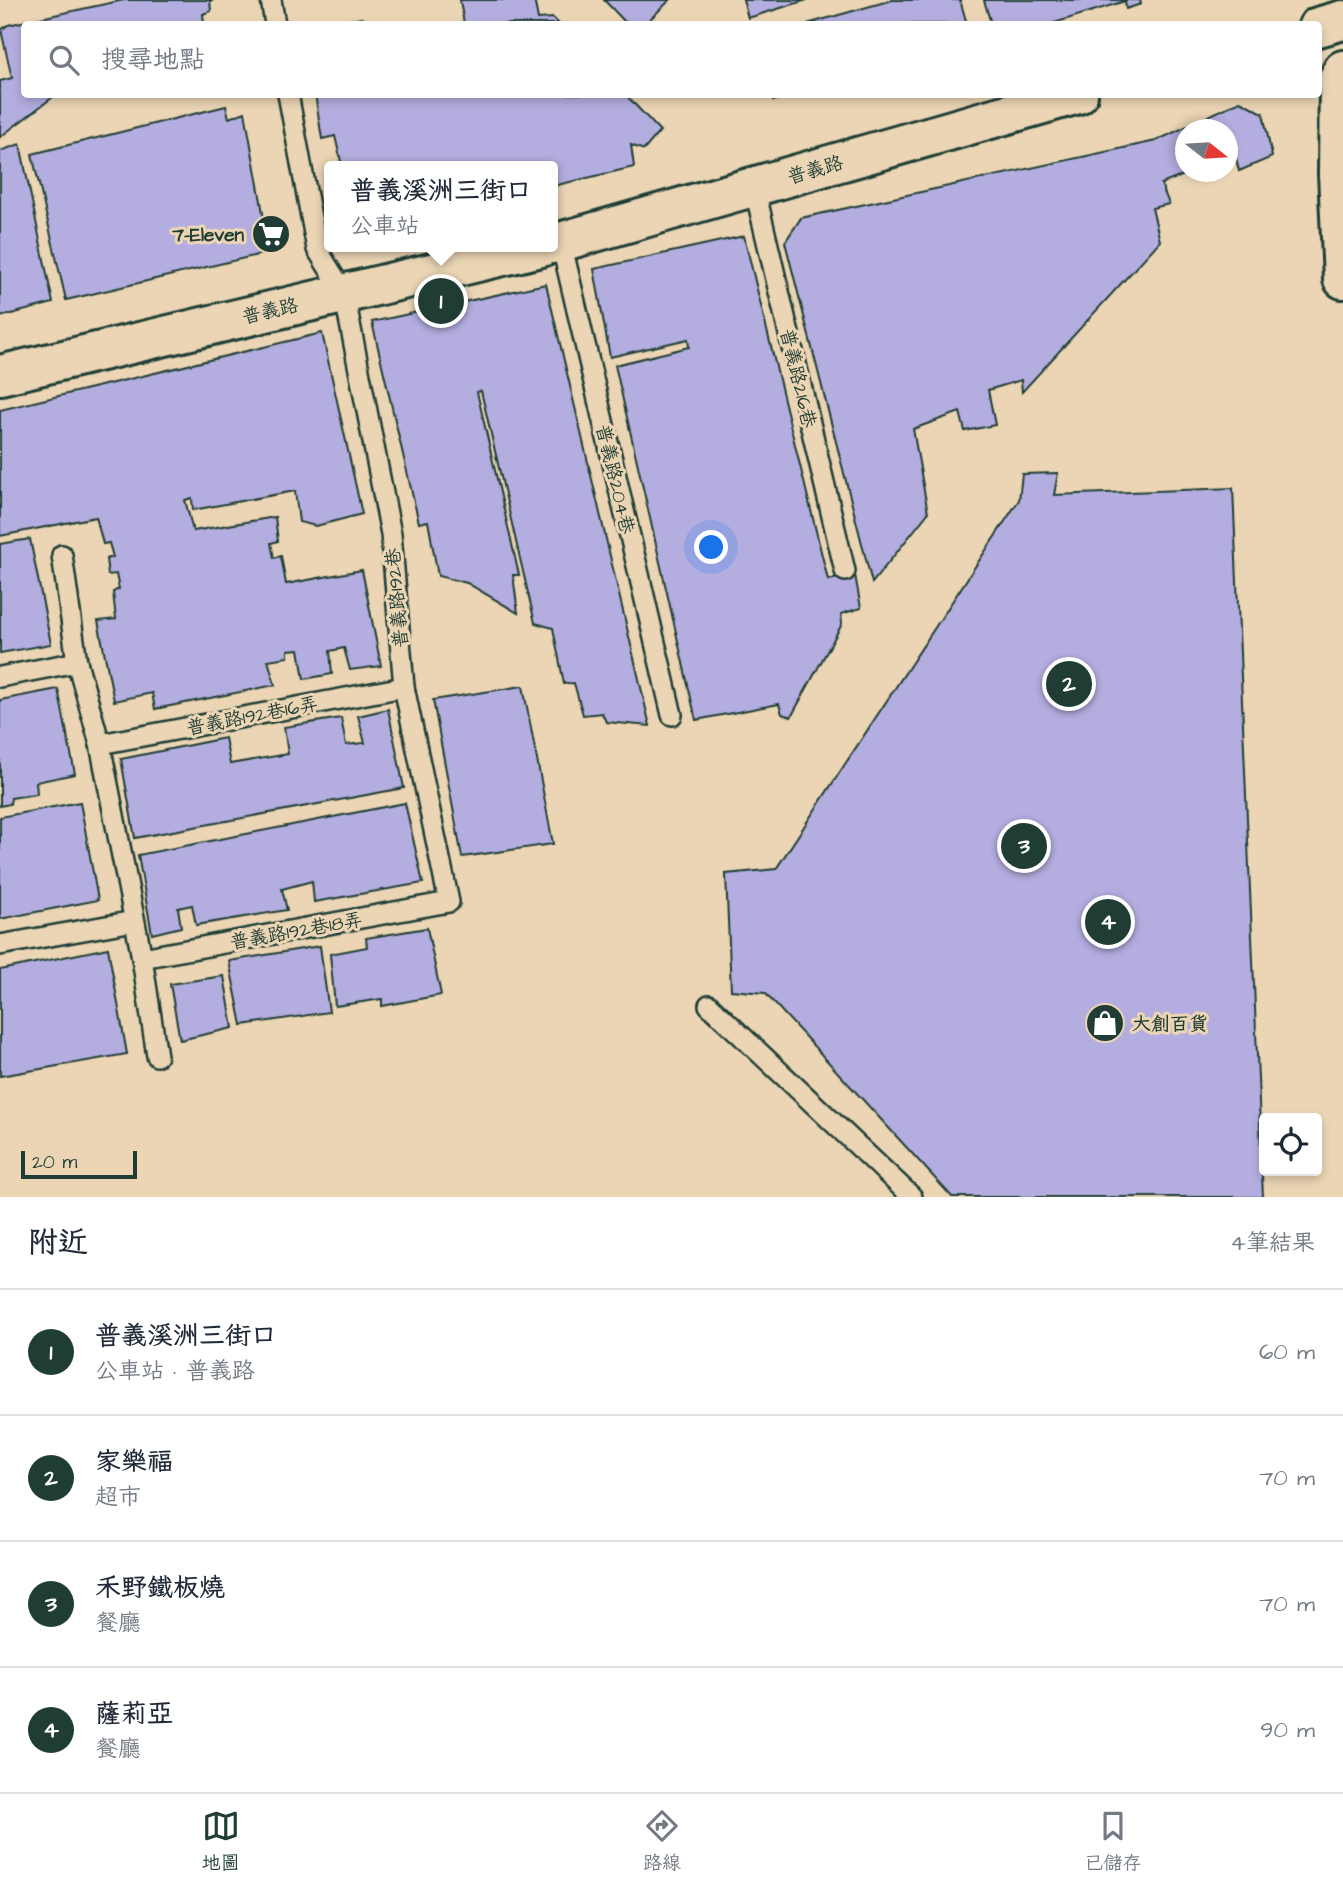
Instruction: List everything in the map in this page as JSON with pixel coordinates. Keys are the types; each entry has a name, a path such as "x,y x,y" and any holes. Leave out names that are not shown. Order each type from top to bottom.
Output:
{"street":[{"path":"1322,26 1343,20"},
{"path":"1343,70 1339,78 1338,173 1343,279"},
{"name":"普義路","path":"558,242 1064,98"},
{"name":"普義路","path":"0,375 518,252"}],"lane":[{"path":"271,0 274,21"},
{"path":"289,98 317,249 344,293"},
{"name":"普義路216巷","path":"754,186 845,571"},
{"name":"普義路204巷","path":"554,252 671,715"},
{"name":"普義路192巷","path":"344,293 391,534 404,687 449,902"},
{"path":"62,555 77,662 100,744 142,958 157,1056"},
{"path":"0,677 77,662"},
{"name":"普義路192巷16弄","path":"100,744 404,687"},
{"name":"普義路192巷18弄","path":"142,958 449,902"},
{"path":"0,945 134,921"},
{"path":"709,1005 912,1197"}],"building":[{"path":"124,0 214,0 210,1 211,11 203,14 204,21 27,21"},
{"path":"460,0 532,0 538,19 553,18 556,21 464,21"},
{"path":"604,0 670,0 648,21 624,21"},
{"path":"743,0 807,0 748,18"},
{"path":"892,0 960,0 966,21 818,21"},
{"path":"984,0 1140,0 1141,4 1126,9 1125,1 1061,21 990,21"},
{"path":"362,18 364,21 342,21"},
{"path":"21,22 21,98 52,98 0,137 0,81 12,78 1,30 8,25"},
{"path":"316,98 629,98 660,131 644,150 631,145 634,167 558,185 558,161 341,161 335,136 322,139"},
{"path":"1240,101 1263,113 1272,157 1239,171 1238,119 1202,119"},
{"path":"226,106 229,118 245,112 270,252 66,300 32,154"},
{"path":"1175,132 1175,179 1161,184 1169,204 1152,208 1160,241 1022,392 1021,380 988,390 995,425 965,431 960,412 913,429 928,513 872,583 785,242 801,218 1156,141"},
{"path":"20,144 53,303 0,317 0,151"},
{"path":"744,236 828,580 855,575 861,608 841,614 842,624 791,717 782,714 779,704 696,720 615,365 689,347 688,339 610,357 594,269"},
{"path":"546,284 650,726 606,722 602,713 583,715 574,683 564,684 553,628 535,623 481,391 477,392 519,575 513,575 518,613 467,583 438,576 428,521 419,523 372,322"},
{"path":"322,333 362,514 316,526 299,522 295,491 193,510 192,498 185,500 193,531 275,517 278,541 271,543 274,558 281,556 286,584 362,570 381,666 350,670 344,648 330,651 332,674 304,679 299,649 288,650 288,657 268,660 275,685 155,709 152,693 114,701 98,621 116,619 113,592 119,589 116,574 108,575 106,559 113,557 109,543 103,544 96,517 0,536 0,410"},
{"path":"1058,473 1054,495 1233,488 1259,1113 1259,1176 1262,1176 1263,1197 952,1197 765,993 731,990 726,874 776,869 1019,500 1022,474"},
{"path":"30,539 51,644 0,653 0,544"},
{"path":"523,686 553,844 462,857 433,700"},
{"path":"58,689 75,774 36,782 37,794 11,798 10,804 0,806 0,700"},
{"path":"388,709 404,788 135,838 121,759 225,738 230,764 288,754 284,727 341,718 346,745 365,743 358,716"},
{"path":"80,802 98,900 0,919 0,817"},
{"path":"405,803 423,883 314,902 312,881 282,889 287,910 196,925 192,905 178,908 181,927 152,934 138,855"},
{"path":"427,928 441,995 382,1006 382,999 335,1006 330,954 367,947 366,938"},
{"path":"320,946 329,1012 242,1025 229,961"},
{"path":"108,948 127,1054 0,1076 0,970"},
{"path":"224,976 233,1028 180,1040 170,984"}],"place":[{"name":"7-Eleven","path":"271,234"},
{"name":"普義溪洲三街口","path":"441,301"},
{"name":"家樂福","path":"1069,684"},
{"name":"禾野鐵板燒","path":"1024,846"},
{"name":"薩莉亞","path":"1108,922"},
{"name":"大創百貨","path":"1105,1023"}]}
